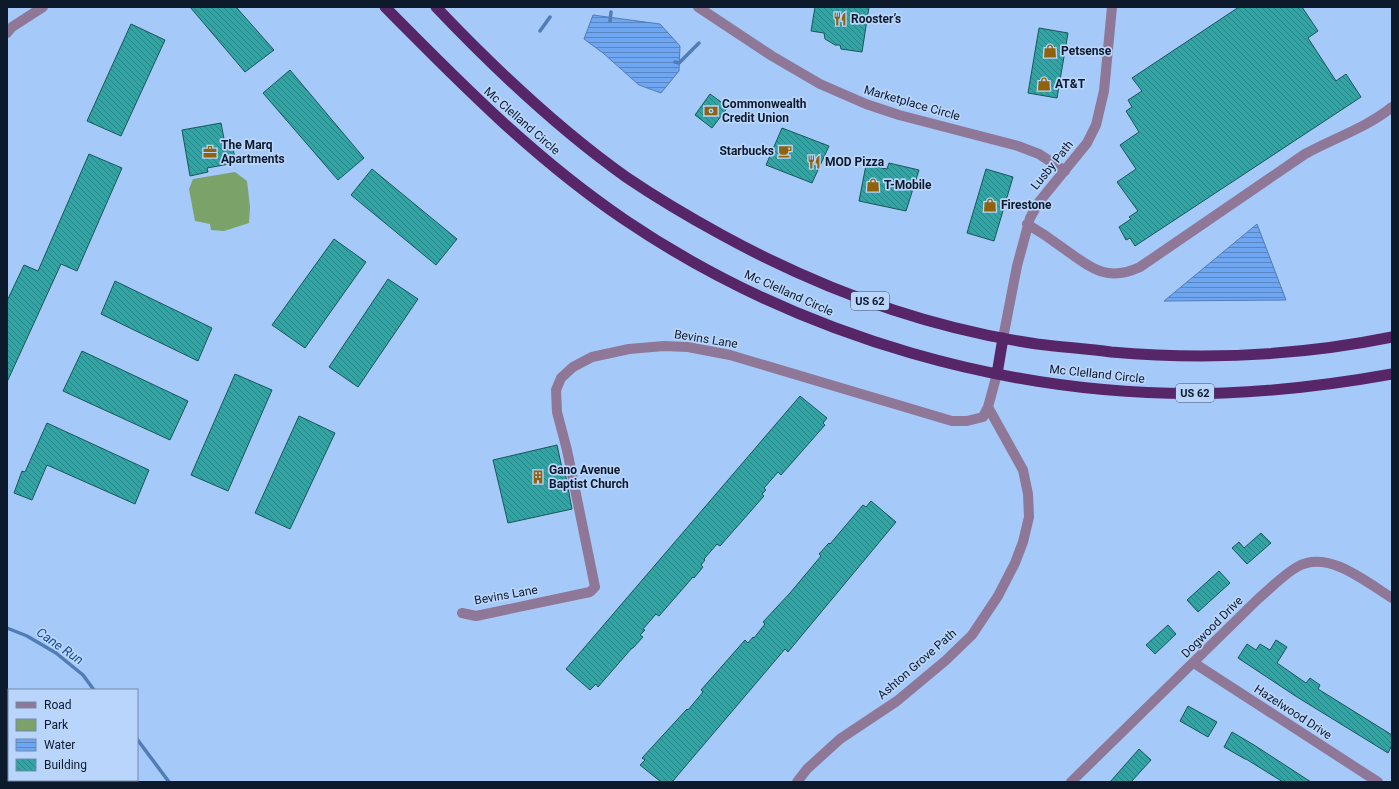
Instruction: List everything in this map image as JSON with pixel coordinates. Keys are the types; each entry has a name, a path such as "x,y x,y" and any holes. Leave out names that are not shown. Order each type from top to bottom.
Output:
{"highway":[{"name":"Mc Clelland Circle","path":"385,7 507,127 574,182 625,220 659,242 727,280 770,301 822,323 904,351 997,374 1070,386 1142,392 1248,392 1294,388 1392,374"},
{"name":"Mc Clelland Circle","path":"436,7 487,60 549,117 627,178 696,221 745,247 829,286 873,302 934,322 1003,338 1064,347 1144,355 1203,356 1287,353 1336,348 1392,337"},
{"path":"997,374 1003,338"}],"street":[{"path":"7,33 12,27 43,7"},
{"name":"Marketplace Circle","path":"698,7 779,60 820,84 866,104 899,115 1018,146 1039,154 1065,171"},
{"name":"Lusby Path","path":"1003,338 1027,224 1039,202 1087,143 1096,125 1104,91 1112,7"},
{"path":"1027,224 1093,269 1109,274 1123,273 1140,267 1305,154 1321,145 1368,124 1392,107"},
{"name":"Bevins Lane","path":"462,613 476,616 590,592 595,587 558,412 556,390 561,378 573,367 592,357 629,349 664,346 688,347 730,355 952,421 967,421 983,417 988,407"},
{"path":"988,407 997,374"},
{"name":"Ashton Grove Path","path":"797,782 808,769 840,739 897,701 945,661 972,635 998,596 1015,563 1023,542 1029,517 1028,494 1023,470 988,407"},
{"name":"Dogwood Drive","path":"1071,782 1258,599 1298,566 1310,562 1322,561 1335,564 1392,598"},
{"name":"Hazelwood Drive","path":"1194,663 1378,782"}],"green space":[{"path":"235,172 247,181 250,207 249,223 224,231 211,230 210,224 195,221 189,189 193,179"}],"water":[{"path":"593,15 660,24 680,46 679,71 661,93 639,85 603,53 584,39"},
{"path":"1257,224 1286,300 1164,301"}],"building":[{"path":"190,7 236,7 274,50 245,72"},
{"name":"Rooster’s","path":"815,7 869,7 862,52 841,49 840,45 835,45 825,39 824,33 811,31"},
{"path":"1239,7 1302,7 1318,31 1308,38 1336,81 1346,74 1361,97 1135,246 1130,238 1126,240 1119,227 1131,219 1129,217 1138,211 1117,182 1136,169 1120,145 1139,132 1126,111 1132,107 1128,100 1142,91 1132,78"},
{"path":"131,24 165,40 121,136 87,121"},
{"name":"Petsense","path":"1039,28 1068,33 1057,98 1028,93"},
{"path":"290,70 364,158 338,180 263,93"},
{"name":"Commonwealth Credit Union","path":"710,94 728,107 712,128 695,115"},
{"name":"The Marq Apartments","path":"221,123 225,144 232,143 235,159 228,160 229,164 207,168 208,172 190,176 182,130"},
{"path":"782,128 829,146 812,183 766,165"},
{"path":"89,154 122,168 77,271 61,264 7,382 7,301 24,265 38,271"},
{"path":"889,163 919,170 906,211 859,201 866,165 887,169"},
{"path":"372,169 457,239 436,265 351,195"},
{"name":"Firestone","path":"986,169 1013,177 994,241 967,233"},
{"path":"334,239 366,262 305,348 272,325"},
{"path":"388,279 418,299 358,387 329,367"},
{"path":"115,281 212,328 198,361 101,314"},
{"path":"82,351 188,401 170,440 63,391"},
{"path":"235,374 272,390 228,491 191,475"},
{"path":"800,396 827,418 823,423 825,425 781,475 778,472 764,488 766,490 762,494 764,496 720,546 717,544 704,559 705,560 701,565 703,567 694,578 693,577 659,616 656,614 643,629 645,630 640,635 643,637 598,687 596,684 590,690 566,669"},
{"path":"299,416 335,433 290,529 255,513"},
{"path":"47,423 149,470 135,504 47,465 32,500 14,493 22,471 25,472"},
{"name":"Gano Avenue Baptist Church","path":"557,445 562,468 564,467 572,509 508,523 493,460"},
{"path":"871,501 896,522 788,652 785,649 672,782 661,782 640,765 645,760 642,758 687,709 688,710 703,692 701,690 745,640 748,643 753,637 754,638 765,624 763,622 821,556 819,554 829,543 830,544 863,505 866,507"},
{"path":"1261,533 1271,543 1247,564 1232,548 1239,542 1244,548"},
{"path":"1219,571 1230,583 1198,612 1187,600"},
{"path":"1168,625 1176,634 1155,654 1146,645"},
{"path":"1276,640 1287,647 1277,663 1306,683 1310,678 1320,685 1318,689 1392,735 1392,745 1388,753 1297,697 1238,658 1247,644 1256,650 1260,644 1270,650"},
{"path":"1188,706 1217,722 1208,737 1180,721"},
{"path":"1232,732 1311,782 1283,782 1224,747"},
{"path":"1139,749 1151,760 1131,782 1110,782"}],"waterway":[{"path":"610,21 611,12"},
{"path":"540,31 550,17"},
{"path":"675,62 679,63 699,43"},
{"name":"Cane Run","path":"7,628 27,636 56,653 83,675 93,689"},
{"name":"Cane Run","path":"138,740 169,782"}],"place":[{"name":"Rooster’s","path":"840,19"},
{"name":"Petsense","path":"1050,51"},
{"name":"AT&T","path":"1044,84"},
{"name":"Commonwealth Credit Union","path":"711,111"},
{"name":"Starbucks","path":"785,151"},
{"name":"The Marq Apartments","path":"210,152"},
{"name":"MOD Pizza","path":"814,162"},
{"name":"T-Mobile","path":"873,185"},
{"name":"Firestone","path":"990,205"},
{"name":"Gano Avenue Baptist Church","path":"538,477"}]}
